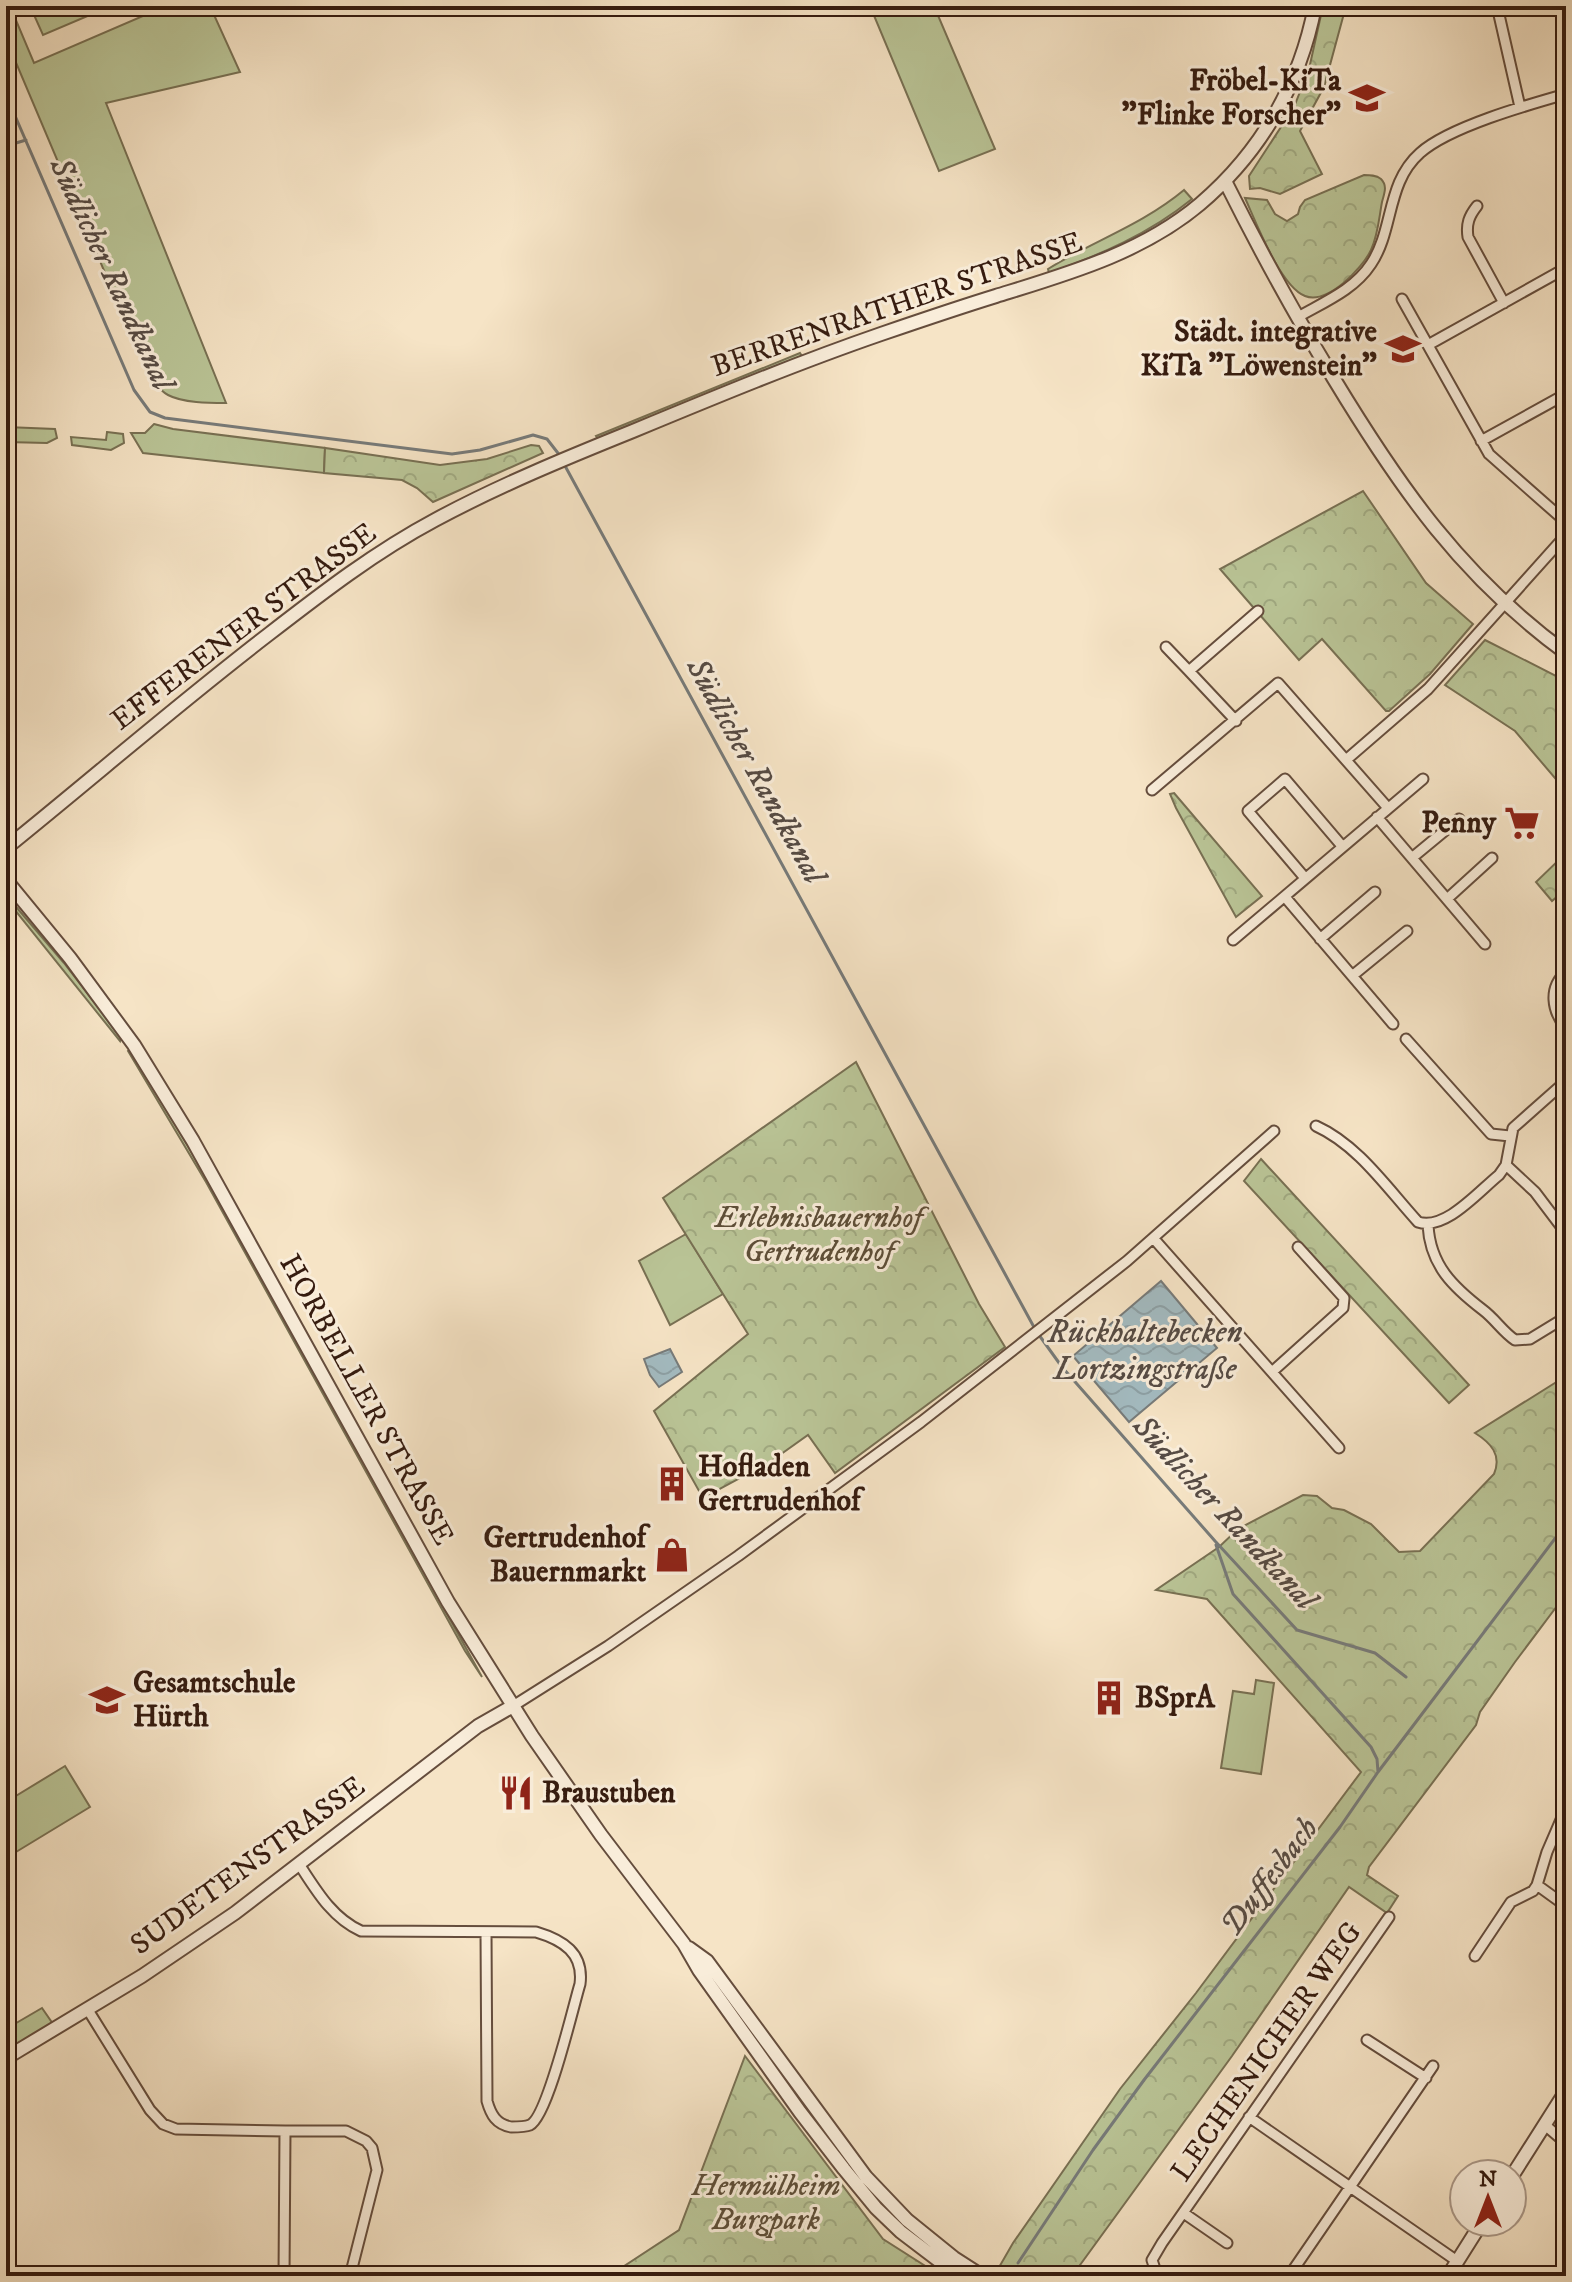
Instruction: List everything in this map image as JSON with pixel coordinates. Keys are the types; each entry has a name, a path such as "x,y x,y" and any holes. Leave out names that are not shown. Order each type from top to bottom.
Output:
{"street":[{"path":"1315,6 1310,33 1293,82 1252,152 1225,181 1249,232 1298,317 1370,439 1412,499 1455,554 1504,603 1566,653"},
{"path":"1497,6 1520,107"},
{"path":"1298,317 1346,290 1373,262 1381,246 1395,192 1419,154 1459,132 1520,107 1566,94"},
{"name":"BERRENRATHER STRASSE","path":"574,455 809,360 1124,251 1176,222 1225,181"},
{"path":"1477,206 1466,228 1468,237 1504,303"},
{"path":"1428,345 1566,268"},
{"path":"1402,299 1489,454 1566,522"},
{"path":"1481,441 1566,394"},
{"name":"EFFERENER STRASSE","path":"6,848 220,672 349,572 434,520 574,455"},
{"path":"1346,760 1428,689 1566,535"},
{"path":"1189,671 1258,611"},
{"path":"1166,647 1236,721"},
{"path":"1152,790 1278,683 1388,808"},
{"path":"1305,878 1248,811 1285,779 1342,846"},
{"path":"1233,940 1423,779"},
{"path":"1377,817 1485,944"},
{"path":"1413,857 1459,819"},
{"path":"1447,899 1492,858"},
{"name":"HORBELLER STRASSE","path":"6,880 111,1011 185,1129 448,1602 513,1706 601,1835 684,1944 699,1970 800,2112 857,2185 901,2232 959,2276"},
{"path":"1320,939 1375,892"},
{"path":"1285,897 1393,1024"},
{"path":"1352,976 1407,931"},
{"path":"1566,972 1554,989 1554,1003 1558,1018 1566,1028"},
{"path":"1406,1039 1491,1134 1510,1136"},
{"path":"1316,1126 1334,1134 1356,1153 1418,1222 1428,1225 1442,1222 1499,1175 1506,1165 1513,1128 1566,1081"},
{"path":"513,1706 608,1646 738,1556 921,1422 1154,1239 1274,1131"},
{"path":"1506,1165 1535,1192 1566,1233"},
{"path":"1428,1225 1434,1260 1471,1303 1484,1310 1515,1340 1530,1339 1566,1317"},
{"path":"1154,1239 1339,1448"},
{"path":"1272,1372 1343,1308 1344,1298 1298,1247"},
{"name":"SUDETENSTRASSE","path":"6,2058 88,2010 235,1913 478,1726 513,1706"},
{"path":"1475,1956 1511,1902 1533,1891 1537,1885 1566,1808"},
{"path":"299,1864 333,1912 345,1924 361,1931 536,1932 553,1937 578,1958 582,1971 549,2091 538,2116 530,2125 515,2128 500,2124 490,2113 487,2101 486,1932"},
{"path":"1537,1885 1566,1906"},
{"name":"LECHENICHER WEG","path":"1165,2276 1155,2269 1152,2260 1389,1917"},
{"name":"HORBELLER STRASSE","path":"684,1944 707,1961 866,2177 907,2220 982,2276"},
{"path":"88,2010 150,2110 163,2124 176,2129 198,2130 346,2131 366,2141 372,2148 377,2170 350,2276"},
{"path":"1367,2040 1426,2078"},
{"path":"1289,2276 1433,2066"},
{"path":"1524,2158 1566,2091"},
{"path":"1249,2117 1457,2261"},
{"path":"1545,2125 1566,2143"},
{"path":"284,2276 285,2131"},
{"name":"LECHENICHER WEG","path":"1185,2214 1227,2243"},
{"path":"1448,2276 1472,2238"}],"green space":[{"path":"6,6 10,6 34,63 166,6 210,6 240,72 106,103 226,403 174,398 159,388 149,373 6,39"},
{"path":"30,6 111,6 43,35"},
{"path":"870,6 934,6 995,149 939,171"},
{"path":"1323,6 1346,6 1324,87 1300,131 1322,174 1280,194 1260,188 1250,189 1249,176 1294,107 1309,69"},
{"path":"1364,175 1379,178 1385,187 1371,250 1343,284 1323,295 1305,296 1296,290 1278,267 1245,198 1267,200 1275,214 1287,221 1298,214 1305,200"},
{"path":"1184,190 1192,199 1159,223 1105,251 1049,273 1048,269 1134,223"},
{"path":"800,353 802,356 598,439 596,436"},
{"path":"154,424 325,448 324,473 143,453 131,433 145,433"},
{"path":"6,427 55,429 57,438 47,443 6,442"},
{"path":"107,432 123,434 124,443 111,450 72,445 71,437 106,440"},
{"path":"531,445 539,446 543,453 433,502 402,480 324,473 325,448 440,465 487,459"},
{"path":"1363,491 1426,583 1473,624 1430,674 1389,711 1322,639 1299,660 1220,569"},
{"path":"1485,640 1566,681 1566,791 1515,731 1445,685"},
{"path":"1174,793 1262,896 1236,917 1176,808 1170,794"},
{"path":"1566,853 1566,889 1552,901 1536,882"},
{"path":"6,895 64,963 121,1037 120,1041 6,899"},
{"path":"130,1049 168,1110 482,1677 206,1182 128,1051"},
{"name":"Erlebnisbauernhof Gertrudenhof","path":"856,1062 979,1304 1005,1347 835,1473 808,1435 770,1462 703,1498 654,1411 748,1334 663,1198"},
{"path":"1261,1159 1469,1385 1449,1403 1244,1181"},
{"path":"686,1234 723,1294 670,1325 639,1261"},
{"path":"1566,1376 1566,1594 1480,1712 1476,1725 1369,1867 1367,1875 1398,1896 1387,1913 1349,1887 1232,2056 1072,2276 1012,2276 998,2269 1120,2089 1196,1993 1361,1772 1207,1599 1156,1590 1219,1547 1238,1529 1303,1495 1317,1496 1332,1508 1344,1510 1371,1524 1399,1552 1420,1551 1494,1474 1497,1461 1494,1450 1475,1433"},
{"path":"1256,1680 1274,1683 1261,1774 1221,1768 1233,1691 1254,1694"},
{"path":"65,1766 90,1807 16,1852 6,1836 6,1802"},
{"path":"42,2008 53,2024 6,2052 6,2029"},
{"name":"Hermülheim Burgpark","path":"745,2056 883,2239 941,2276 609,2276 679,2230"}],"water":[{"name":"Rückhaltebecken Lortzingstraße","path":"1161,1281 1217,1348 1129,1422 1073,1356"},
{"path":"670,1349 682,1372 659,1387 644,1359"}],"waterway":[{"name":"Südlicher Randkanal","path":"6,95 134,390 150,412 165,418 452,454 480,450 533,435 547,439 561,457"},
{"path":"6,146 26,140"},
{"name":"Südlicher Randkanal","path":"564,464 1035,1329"},
{"name":"Südlicher Randkanal","path":"1039,1335 1062,1367 1297,1630 1375,1653 1406,1677"},
{"name":"Duffesbach","path":"1018,2263 1144,2080 1340,1827 1378,1772 1566,1524"},
{"path":"1216,1545 1233,1594 1371,1747 1377,1759 1378,1772"}],"place":[{"name":"Fröbel-KiTa \"Flinke Forscher\"","path":"1367,98"},
{"name":"Städt. integrative KiTa \"Löwenstein\"","path":"1403,349"},
{"name":"Penny","path":"1522,823"},
{"name":"Hofladen Gertrudenhof","path":"672,1484"},
{"name":"Gertrudenhof Bauernmarkt","path":"672,1555"},
{"name":"BSprA","path":"1109,1698"},
{"name":"Gesamtschule Hürth","path":"107,1700"},
{"name":"Braustuben","path":"516,1793"}]}
